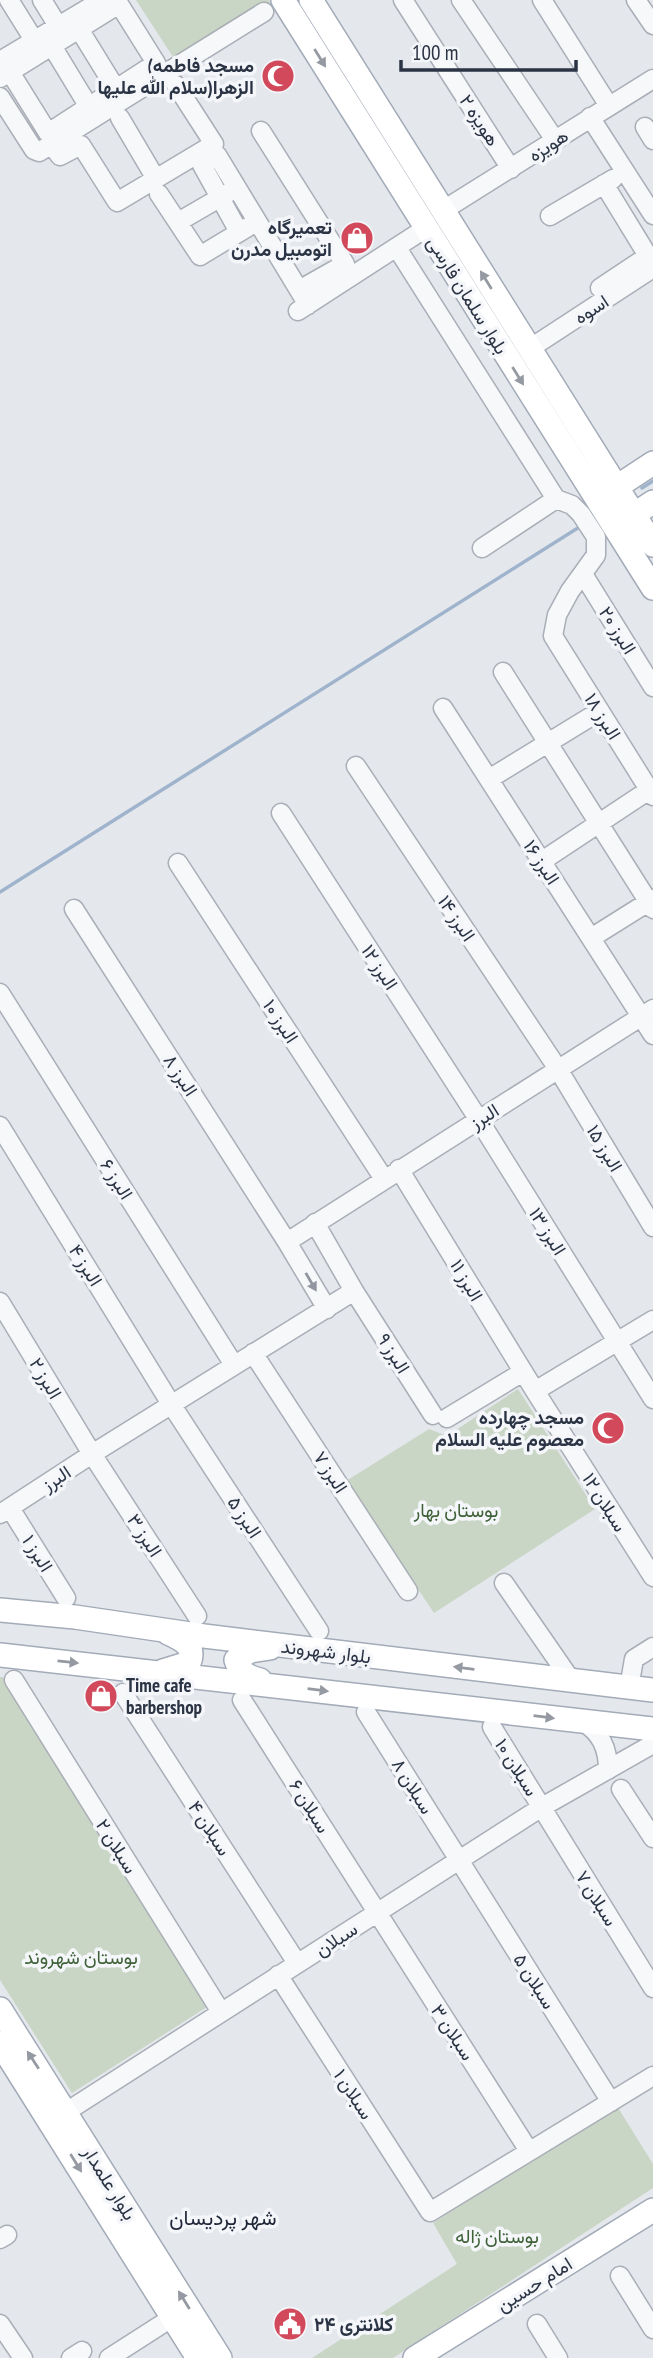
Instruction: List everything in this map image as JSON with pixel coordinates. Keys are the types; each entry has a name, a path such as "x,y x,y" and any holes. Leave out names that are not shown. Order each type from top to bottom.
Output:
{"main road":[{"name":"بلوار سلمان فارسی","path":"311,0 616,487 624,521 651,580"},
{"name":"بلوار سلمان فارسی","path":"274,6 426,228 597,501 653,545"},
{"path":"567,454 586,441"},
{"path":"597,501 653,463"},
{"path":"624,521 653,502"},
{"name":"بلوار شهروند","path":"0,1610 75,1617 290,1647 653,1690"},
{"path":"156,1672 189,1664 192,1649 188,1644 161,1630"},
{"path":"274,1684 244,1674 238,1668 236,1660 250,1651 290,1647"},
{"name":"بلوار شهروند","path":"0,1655 582,1721 651,1746"},
{"name":"بلوار علمدار","path":"0,2009 58,2117 198,2358"},
{"name":"بلوار علمدار","path":"0,2043 58,2117 220,2358"},
{"name":"امام حسین","path":"422,2356 653,2210"}],"street":[{"path":"9,0 34,40"},
{"path":"42,0 58,26"},
{"name":"هویزه ۲","path":"402,0 511,169"},
{"path":"461,0 555,140"},
{"path":"542,0 609,106"},
{"path":"636,0 653,25"},
{"path":"3,70 34,40 98,1"},
{"path":"119,4 156,63 48,133 3,70 52,46 119,4"},
{"path":"0,97 34,150 39,152 274,6"},
{"path":"79,29 116,89"},
{"path":"52,46 89,107"},
{"name":"هویزه","path":"442,211 653,79"},
{"path":"51,144 60,156 81,145 117,202 158,186 214,144 176,85"},
{"path":"590,117 652,211"},
{"path":"120,118 200,256 257,221"},
{"path":"261,131 345,264 302,302"},
{"path":"239,232 202,165 217,155 302,302"},
{"path":"550,216 625,172"},
{"path":"600,288 648,256 604,184"},
{"path":"178,222 237,187"},
{"path":"302,302 397,248 426,228"},
{"path":"397,248 556,499 572,505 596,537 596,555 583,574"},
{"name":"اسوه","path":"529,349 653,268"},
{"path":"482,548 556,499"},
{"name":"البرز ۱۸","path":"583,574 557,615 553,636 651,793"},
{"name":"البرز ۲۰","path":"583,574 653,687"},
{"path":"503,672 651,904 591,938"},
{"name":"البرز ۱۶","path":"443,708 591,938 647,1012 653,1035"},
{"path":"489,779 600,711"},
{"name":"البرز ۱۴","path":"356,766 558,1069"},
{"path":"542,861 651,793"},
{"name":"البرز ۱۲","path":"281,813 479,1120"},
{"name":"البرز ۱۰","path":"178,863 392,1174"},
{"name":"البرز ۸","path":"74,909 287,1241"},
{"name":"البرز ۶","path":"0,993 234,1365"},
{"name":"البرز","path":"287,1241 647,1012"},
{"name":"البرز ۱۵","path":"558,1069 653,1227"},
{"name":"البرز ۱۳","path":"479,1120 653,1399"},
{"name":"البرز ۴","path":"0,1126 171,1405"},
{"name":"البرز ۱۱","path":"392,1174 535,1391"},
{"path":"315,1223 355,1291"},
{"path":"287,1241 327,1309"},
{"name":"البرز","path":"5,1511 355,1291"},
{"name":"البرز ۹","path":"355,1291 440,1416 523,1373"},
{"name":"البرز ۲","path":"0,1302 92,1454"},
{"path":"535,1391 653,1320"},
{"name":"البرز ۷","path":"253,1353 408,1591"},
{"name":"سبلان ۱۲","path":"535,1391 653,1577"},
{"name":"البرز ۵","path":"171,1405 318,1630"},
{"name":"البرز ۳","path":"92,1454 197,1616"},
{"name":"البرز ۱","path":"5,1511 66,1598"},
{"path":"504,1583 570,1680"},
{"path":"629,1688 634,1659 653,1647"},
{"name":"سبلان ۲","path":"14,1680 221,2012"},
{"name":"سبلان ۴","path":"123,1693 297,1964"},
{"name":"سبلان ۶","path":"242,1700 377,1912"},
{"name":"سبلان ۸","path":"366,1712 460,1860"},
{"path":"582,1721 600,1737 606,1747 608,1770"},
{"name":"سبلان ۱۰","path":"492,1727 542,1807"},
{"name":"سبلان","path":"58,2117 542,1807 651,1746"},
{"path":"621,1789 653,1838"},
{"name":"سبلان ۷","path":"542,1807 653,1988"},
{"name":"سبلان ۵","path":"460,1860 611,2102"},
{"name":"سبلان ۳","path":"377,1912 529,2151"},
{"name":"سبلان ۱","path":"278,1976 430,2212 529,2151"},
{"path":"529,2151 653,2076"},
{"path":"620,2276 653,2329"},
{"path":"109,2358 173,2317"},
{"path":"0,2324 23,2358"},
{"path":"537,2324 558,2358"}],"green space":[{"path":"136,0 269,0 271,4 177,63"},
{"name":"بوستان بهار","path":"518,1389 595,1509 434,1613 346,1481 429,1429 447,1436"},
{"name":"بوستان شهروند","path":"0,1677 3,1677 207,2007 72,2093 0,1980"},
{"name":"بوستان ژاله","path":"617,2106 653,2164 653,2188 393,2358 312,2358 457,2264 433,2223"}],"waterway":[{"path":"642,488 653,481"},
{"path":"0,892 581,526"}],"place":[{"name":"(مسجد فاطمه الزهرا(سلام الله علیها","path":"278,76"},
{"name":"تعمیرگاه اتومبیل مدرن","path":"357,238"},
{"name":"مسجد چهارده معصوم علیه السلام","path":"608,1428"},
{"name":"Time cafe barbershop","path":"101,1696"},
{"name":"کلانتری ۲۴","path":"290,2324"}],"district":[{"name":"شهر پردیسان","path":"223,2217"}]}
